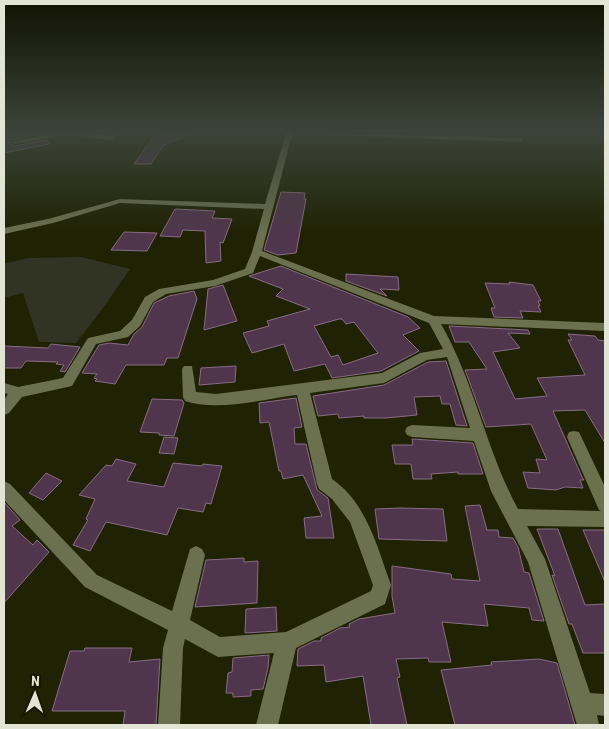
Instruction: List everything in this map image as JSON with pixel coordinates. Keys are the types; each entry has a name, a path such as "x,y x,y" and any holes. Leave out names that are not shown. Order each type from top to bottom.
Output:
{"street":[{"path":"4,388 18,392 67,382 92,341 124,334 136,323 149,300 163,290 215,284 249,271 257,252 279,166"},
{"path":"4,231 50,221 120,201 268,207"},
{"path":"257,252 433,320 605,327"},
{"path":"433,320 451,352 497,486 536,559 583,704 588,725"},
{"path":"188,369 190,397 216,400 384,378 424,356 451,352"},
{"path":"4,489 91,581 179,625 218,647 287,642 378,598 382,585 357,517 338,493 325,484 302,389"},
{"path":"4,409 18,392"},
{"path":"412,431 480,435"},
{"path":"574,436 605,504"},
{"path":"514,517 605,519"},
{"path":"169,725 174,648 196,556"},
{"path":"267,725 287,642"},
{"path":"583,704 605,705"}],"green space":[{"path":"81,257 130,269 76,343 39,342 23,293 4,298 4,264 27,258"}],"building":[{"path":"281,192 305,193 304,199 306,199 296,253 278,255 264,250"},
{"path":"175,209 215,211 212,218 232,219 223,243 220,242 221,261 206,263 205,231 183,230 180,237 160,236"},
{"path":"124,232 157,233 147,251 111,250"},
{"path":"281,266 408,317 420,328 403,335 419,351 381,371 332,378 325,364 294,371 284,344 252,353 243,333 269,326 267,321 310,309 276,296 283,289 249,276","holes":["342,319 346,324 354,322 378,353 343,365 338,355 331,357 314,326"]},
{"path":"346,274 398,277 399,290 380,289 387,296 346,281"},
{"path":"509,282 533,285 541,301 538,301 540,306 538,306 541,312 520,311 523,318 494,317 491,308 495,308 485,283 510,284"},
{"path":"223,285 237,321 204,330 208,289"},
{"path":"194,291 197,299 178,358 167,358 164,365 126,365 115,384 95,381 97,379 94,378 97,374 82,373 99,345 109,343 128,345 134,334 142,327 154,303 169,296"},
{"path":"449,326 528,330 530,334 508,333 520,348 493,352 515,399 547,396 537,378 585,375 568,340 572,340 568,334 595,336 598,340 605,341 605,443 585,410 553,411 584,480 580,480 583,488 565,487 556,490 528,488 523,472 540,473 536,459 547,460 531,424 486,427 465,370 487,369 469,342 455,342"},
{"path":"51,344 80,347 65,372 60,371 64,365 56,364 58,362 26,361 21,368 4,368 4,346 48,348"},
{"path":"446,361 467,426 456,425 450,404 442,404 440,396 414,397 417,415 386,418 364,418 364,416 339,418 338,414 318,416 313,396 384,385 428,362"},
{"path":"236,366 235,382 199,385 201,368"},
{"path":"296,398 302,427 294,428 295,444 306,444 317,490 328,498 334,538 306,538 304,518 322,516 303,475 283,479 281,471 279,471 269,422 260,423 259,403"},
{"path":"152,399 182,400 184,403 174,436 140,432"},
{"path":"164,437 178,438 174,454 159,453"},
{"path":"412,439 473,443 483,474 458,474 458,472 431,474 432,479 413,479 411,464 395,464 392,445 413,445"},
{"path":"116,459 136,464 127,481 164,487 173,463 222,466 211,504 206,503 203,512 178,508 167,535 106,522 90,551 73,545 88,520 86,519 95,499 79,495 106,465 112,466"},
{"path":"46,473 62,481 43,500 29,493"},
{"path":"4,502 20,520 12,526 33,545 37,540 49,552 4,603"},
{"path":"480,505 487,530 498,530 499,537 513,538 518,547 524,572 529,573 544,621 532,620 529,608 484,604 488,626 442,622 451,662 429,662 428,658 396,659 400,677 397,678 407,725 371,725 363,676 326,682 324,665 297,666 298,649 314,641 321,641 321,638 340,628 350,627 349,624 359,619 395,613 392,596 392,566 451,574 452,579 480,581 465,506"},
{"path":"375,509 443,509 447,541 379,539"},
{"path":"537,529 558,529 585,605 605,604 605,653 583,653 572,624 569,624 552,575 555,576"},
{"path":"583,530 605,530 605,582"},
{"path":"244,558 244,562 258,561 257,603 195,607 206,560"},
{"path":"276,607 277,631 245,633 246,609"},
{"path":"85,648 132,648 129,662 160,659 156,725 123,725 125,711 52,711 70,651 84,651"},
{"path":"269,655 263,689 251,690 251,696 233,697 233,693 226,693 228,673 232,672 233,658"},
{"path":"539,659 557,663 575,725 455,725 441,670 492,665 491,662"}]}
